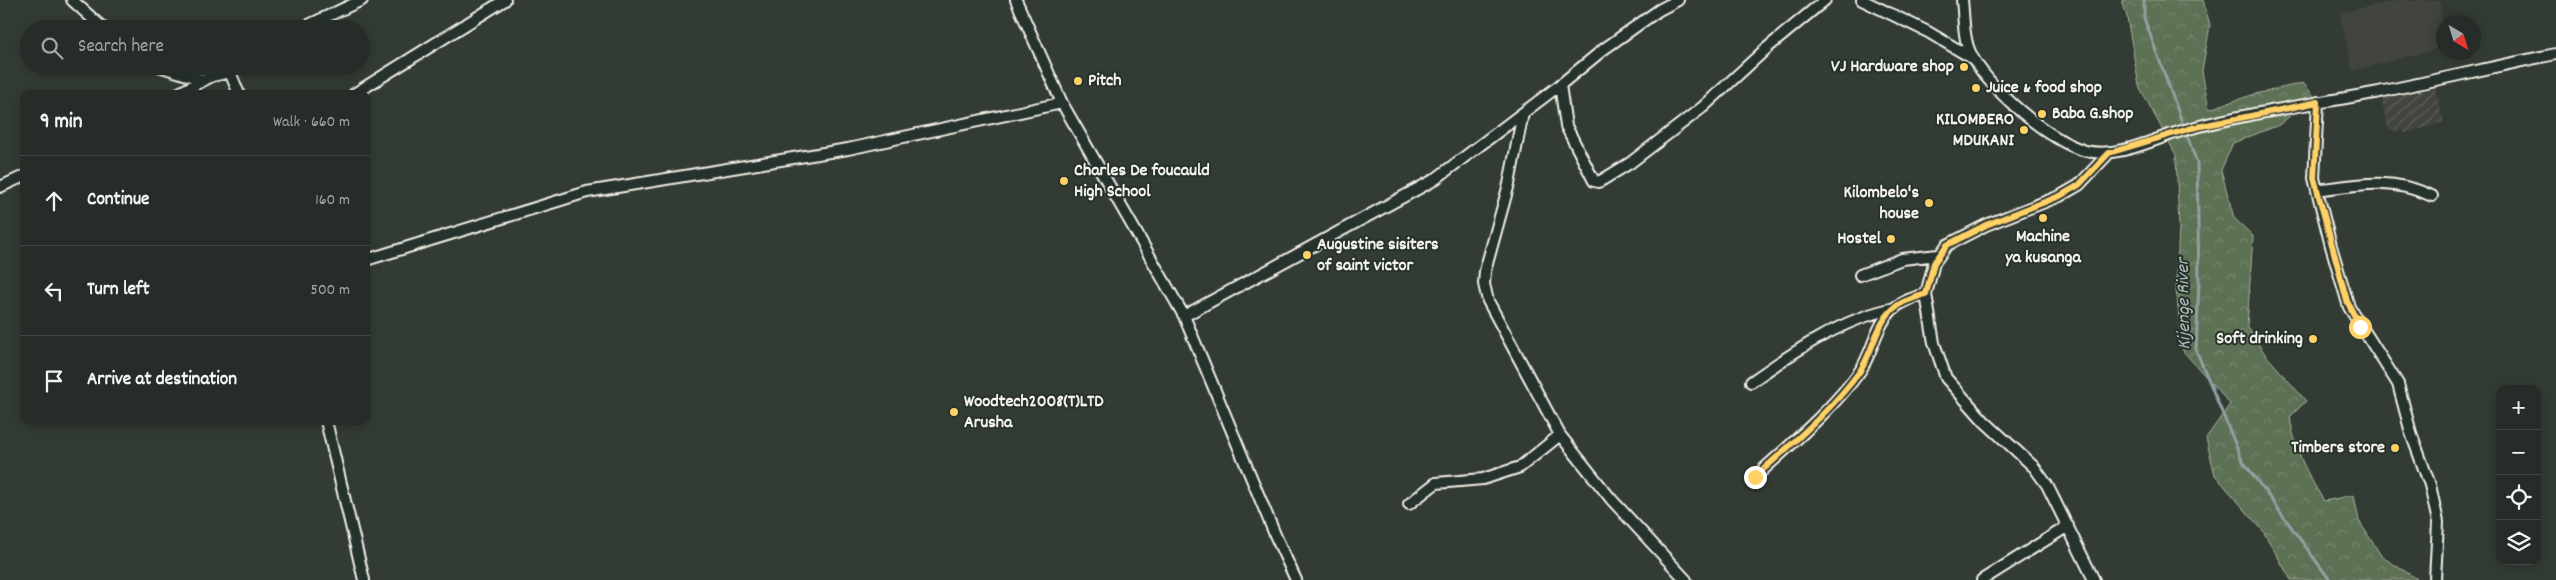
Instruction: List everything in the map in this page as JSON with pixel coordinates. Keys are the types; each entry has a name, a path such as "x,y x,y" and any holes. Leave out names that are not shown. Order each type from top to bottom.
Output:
{"street":[{"path":"72,0 94,20"},
{"path":"319,20 362,0"},
{"path":"360,90 505,0"},
{"path":"1016,0 1062,103 1184,316 1296,580"},
{"path":"1184,316 1434,180 1560,85 1604,49 1659,10 1678,0"},
{"path":"1560,85 1566,126 1594,180 1599,182 1630,163 1703,107 1767,48 1825,0"},
{"path":"1862,0 1928,32 1973,59"},
{"path":"1962,0 1969,50 1973,59 2007,98 2045,131 2061,142 2075,148 2109,153 2192,128 2556,54"},
{"path":"187,75 203,80"},
{"path":"184,90 217,75"},
{"path":"234,75 238,90"},
{"path":"2318,102 2314,168 2317,190 2347,301 2398,384 2411,433 2430,485 2438,522 2435,580"},
{"path":"370,259 587,192 848,149 1062,103"},
{"path":"1523,113 1509,184 1485,271 1484,284 1488,301 1560,435 1611,499 1686,580"},
{"path":"2094,580 2047,485 2034,467 1984,421 1946,378 1934,343 1926,294 1930,272 1938,255 1947,245 1963,236 2060,196 2079,185 2109,153"},
{"path":"0,187 20,178"},
{"path":"2317,190 2367,183 2399,184 2412,186 2432,196"},
{"path":"1860,275 1902,259 1938,255"},
{"path":"1755,477 1808,426 1861,370 1886,318 1895,308 1907,300 1926,294"},
{"path":"1751,382 1797,350 1830,332 1879,311 1895,308"},
{"path":"327,425 364,580"},
{"path":"1408,504 1424,490 1436,483 1483,479 1520,467 1560,435"},
{"path":"1982,580 2068,526"}],"shaded area":[{"path":"2399,0 2439,0 2441,15 2436,15 2436,49 2352,71 2340,13"},
{"path":"2435,88 2444,122 2406,133 2388,129 2381,98"}],"green space":[{"path":"2122,0 2203,0 2210,25 2202,71 2209,109 2255,94 2303,83 2314,96 2279,125 2233,143 2221,170 2234,218 2253,236 2247,326 2265,354 2306,401 2290,417 2302,461 2324,501 2354,495 2359,521 2382,557 2419,580 2291,580 2263,531 2215,475 2206,438 2230,404 2183,351 2176,290 2179,227 2176,155 2139,86 2127,17"}],"waterway":[{"name":"Kijenge River","path":"2144,0 2144,18 2197,163 2199,282 2196,350 2242,460 2330,580"}],"place":[{"name":"VJ Hardware shop","path":"1964,67"},
{"name":"Pitch","path":"1078,81"},
{"name":"Juice & food shop","path":"1976,88"},
{"name":"Baba G.shop","path":"2042,114"},
{"name":"KILOMBERO MDUKANI","path":"2024,130"},
{"name":"Charles De foucauld High School","path":"1064,181"},
{"name":"Kilombelo's house","path":"1929,203"},
{"name":"Machine ya kusanga","path":"2043,218"},
{"name":"Hostel","path":"1891,239"},
{"name":"Augustine sisiters of saint victor","path":"1307,255"},
{"name":"Soft drinking","path":"2313,339"},
{"name":"Woodtech2008(T)LTD Arusha","path":"954,412"},
{"name":"Timbers store","path":"2395,448"}],"route":[{"path":"1755,477 1833,401 1861,370 1874,338 1891,311 1907,300 1926,294 1930,272 1938,255 1947,245 1986,225 2060,196 2079,185 2109,153 2192,128 2318,102 2314,178 2347,301 2360,327"}]}
